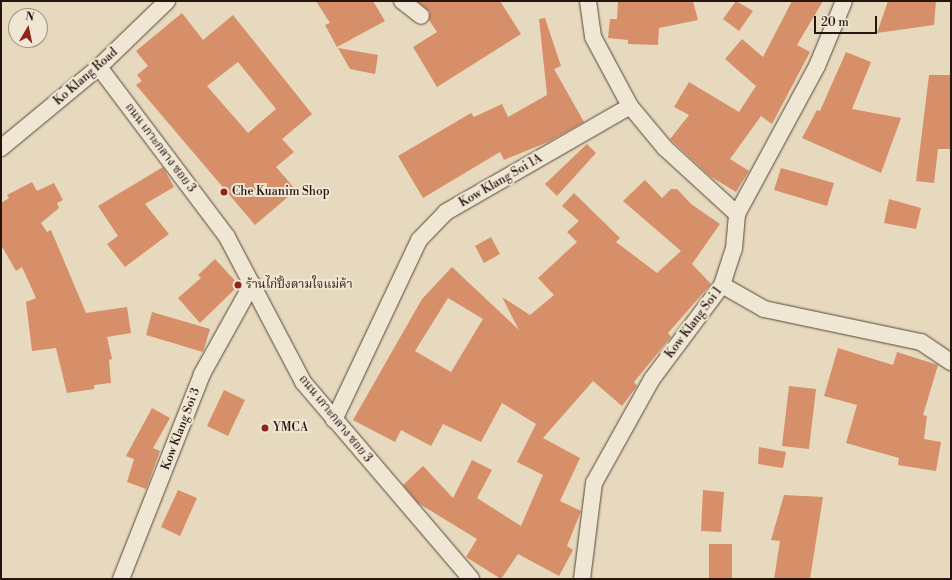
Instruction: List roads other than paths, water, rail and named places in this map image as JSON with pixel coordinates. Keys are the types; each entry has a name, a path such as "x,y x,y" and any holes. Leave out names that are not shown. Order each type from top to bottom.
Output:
{"street":[{"name":"Ko Klang Road","path":"1,148 99,67 166,1"},
{"path":"402,1 421,16"},
{"path":"588,1 593,38 630,106 665,148 737,214"},
{"name":"Kow Klang Soi 1","path":"582,579 594,483 652,379 722,285 734,249 737,214 817,66 844,1"},
{"name":"ถนน เกาะกลาง ซอย 3","path":"99,67 228,237 303,382 471,579"},
{"name":"Kow Klang Soi 1A","path":"334,420 418,240 446,212 630,106"},
{"name":"Kow Klang Soi 3","path":"121,579 202,374 252,284"},
{"path":"722,285 764,309 921,342 951,362"}],"place":[{"name":"Che Kuanim Shop","path":"224,192"},
{"name":"ร้านไก่ปิ้งตามใจแม่ค้า","path":"238,285"},
{"name":"YMCA","path":"265,428"}]}
